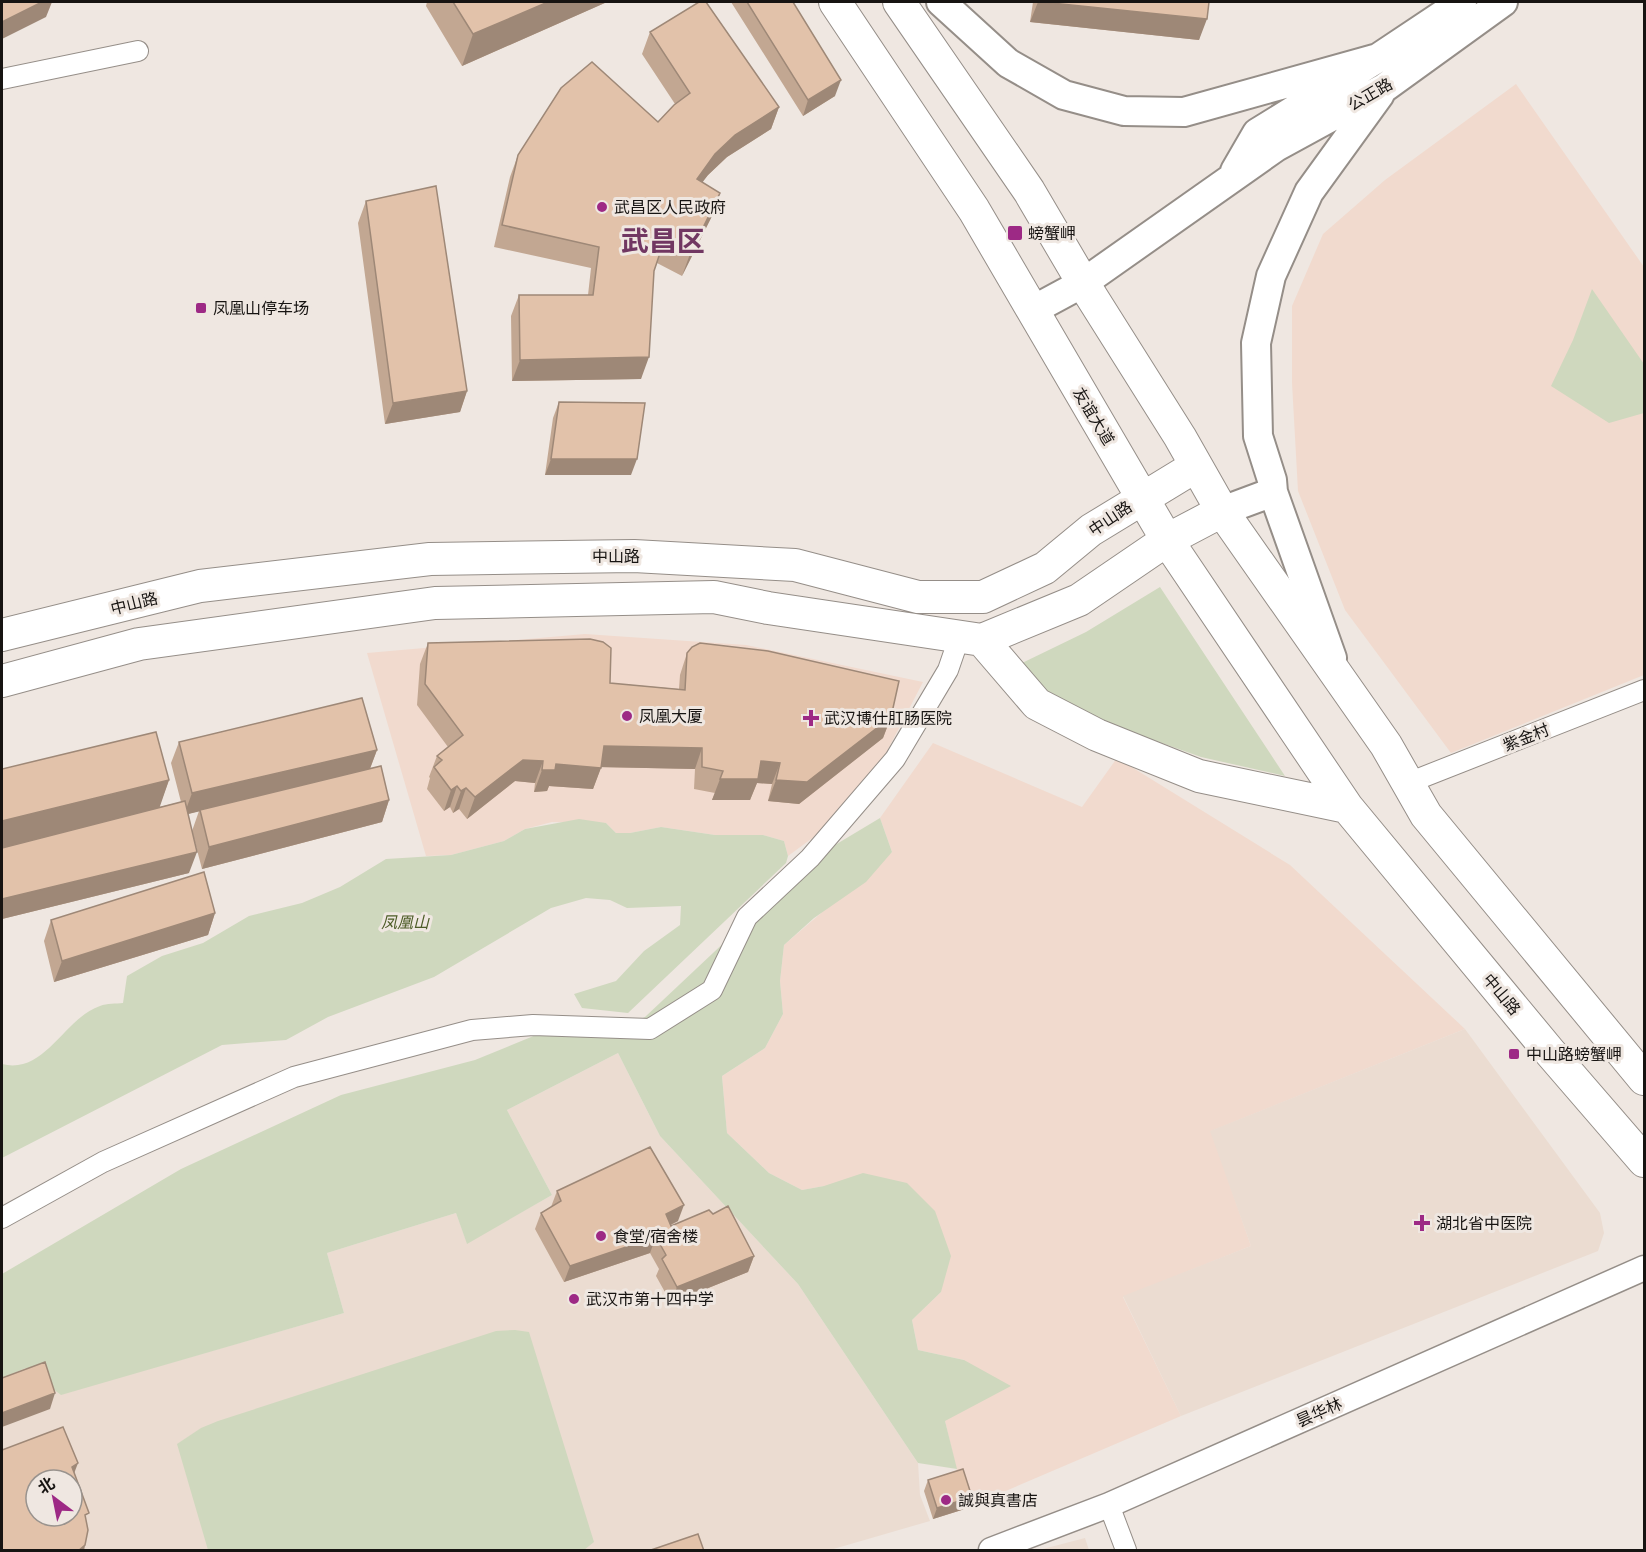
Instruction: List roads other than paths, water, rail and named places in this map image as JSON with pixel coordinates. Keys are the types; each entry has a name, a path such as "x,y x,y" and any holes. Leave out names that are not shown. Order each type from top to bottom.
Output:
{"main road":[{"name":"友谊大道","path":"835,2 974,210 1167,540 1354,817"},
{"path":"900,2 1029,190 1222,511 1386,745 1426,815 1644,1079"},
{"path":"940,2 1008,63 1064,95 1124,111 1184,112 1378,58"},
{"name":"公正路","path":"1231,178 1257,133 1378,58 1462,2"},
{"name":"公正路","path":"1033,310 1083,283 1276,147 1384,88 1503,2"},
{"path":"1338,677 1273,492 1272,480 1258,435 1256,343 1271,276 1309,192 1384,88"},
{"name":"中山路","path":"2,635 200,586 430,559 634,556 795,565 918,597 983,597 1045,568 1091,530 1196,466"},
{"path":"2,681 139,644 435,603 714,597 768,608 970,639 1079,600 1167,540 1222,511 1273,492"},
{"path":"970,639 1037,704 1096,735 1199,776 1354,817"},
{"name":"中山路","path":"1354,817 1644,1161"}],"street":[{"path":"2,79 138,51"},
{"path":"2,1218 103,1162 294,1077 472,1030 533,1025 650,1029 712,990 747,918 810,858 896,759 948,670 970,639"},
{"name":"紫金村","path":"1408,783 1644,690"},
{"name":"昙华林","path":"991,1551 1109,1505 1644,1268"},
{"path":"1109,1505 1126,1551"}],"place":[{"name":"武昌区人民政府","path":"602,207"},
{"name":"螃蟹岬","path":"1015,233"},
{"name":"凤凰山停车场","path":"201,308"},
{"name":"凤凰大厦","path":"627,716"},
{"name":"武汉博仕肛肠医院","path":"811,718"},
{"name":"中山路螃蟹岬","path":"1514,1054"},
{"name":"湖北省中医院","path":"1422,1223"},
{"name":"食堂/宿舍楼","path":"601,1236"},
{"name":"武汉市第十四中学","path":"574,1299"},
{"name":"誠與真書店","path":"946,1500"}],"district":[{"name":"武昌区","path":"663,241"}],"park label":[{"name":"凤凰山","path":"405,922"}]}
